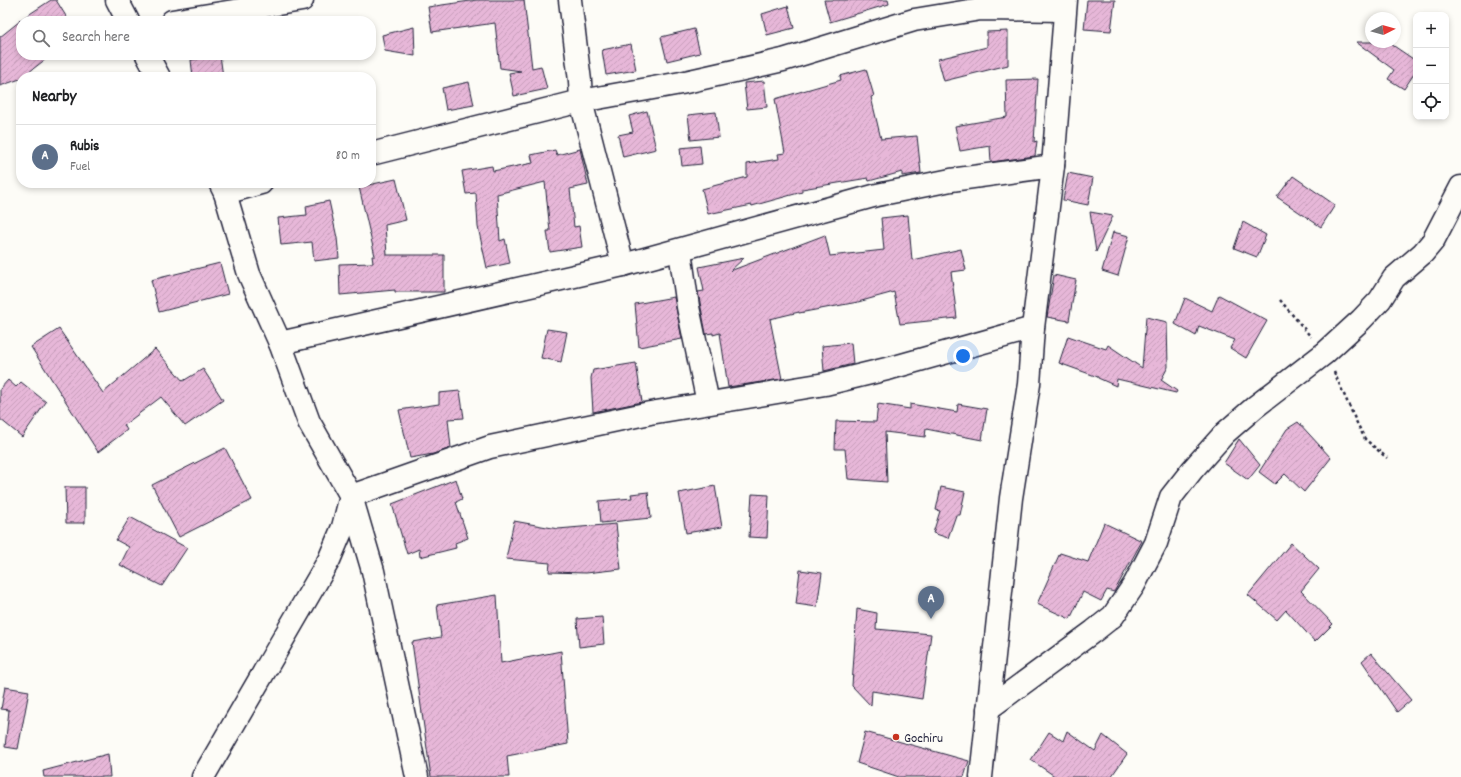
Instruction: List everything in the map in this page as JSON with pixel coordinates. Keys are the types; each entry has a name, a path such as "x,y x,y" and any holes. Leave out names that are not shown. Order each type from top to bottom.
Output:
{"street":[{"path":"118,0 126,16"},
{"path":"203,16 302,0"},
{"path":"570,0 581,101 623,265"},
{"path":"376,153 581,101 681,83 783,60 914,20 981,9 1065,5 1053,166 1033,328 1029,384 1011,498 981,777"},
{"path":"150,60 156,72"},
{"path":"280,343 680,251 877,195 951,180 1053,166"},
{"path":"223,188 249,274 280,343 309,422 351,496 373,571 417,777"},
{"path":"988,709 1113,616 1134,586 1156,543 1171,497 1193,469 1225,433 1255,407 1325,353 1361,320 1380,300 1394,278 1423,253 1433,241 1461,188"},
{"path":"680,251 688,307 708,403"},
{"path":"351,496 490,447 650,413 856,378 1033,328"},
{"path":"202,777 329,560 343,527 351,496"}],"path":[{"path":"1280,300 1325,353 1365,439 1387,458"}],"building":[{"path":"51,0 56,0 66,16 27,16"},
{"path":"477,0 524,0 532,68 541,66 547,89 514,96 509,73 521,71 500,68 495,23 432,32 428,7"},
{"path":"824,0 888,0 889,4 830,22"},
{"path":"1087,0 1115,0 1111,31 1084,29"},
{"path":"788,6 794,28 767,35 762,14"},
{"path":"16,24 16,60 45,60 29,72 16,72 16,80 0,86 0,37"},
{"path":"414,27 415,56 385,51 382,35"},
{"path":"694,29 700,53 667,61 661,37"},
{"path":"1008,31 1008,65 944,81 938,59 987,47 987,32"},
{"path":"1356,42 1365,42 1365,48 1397,48 1413,59 1413,76 1404,89 1388,79 1394,70"},
{"path":"631,44 636,70 606,75 602,50"},
{"path":"191,60 221,60 222,72 192,72"},
{"path":"866,69 874,96 871,97 881,139 917,136 921,173 902,176 902,172 869,181 868,178 802,189 802,192 752,206 708,214 702,189 747,177 747,164 779,159 778,154 785,153 775,99 841,80 840,76"},
{"path":"1038,79 1034,142 1037,141 1035,156 991,162 990,146 960,151 955,126 1007,117 1006,80"},
{"path":"764,81 767,107 747,109 744,83"},
{"path":"469,82 474,105 446,110 442,88"},
{"path":"647,111 656,149 623,157 618,135 633,132 629,116"},
{"path":"716,112 719,137 691,140 688,115"},
{"path":"700,146 702,164 682,166 680,148"},
{"path":"580,149 588,185 570,189 574,227 579,226 582,247 550,252 547,231 550,231 545,182 497,194 500,241 505,239 510,263 487,268 478,227 476,193 466,194 462,171 492,166 493,171 533,163 531,155 555,150 557,155"},
{"path":"1068,173 1093,178 1088,205 1063,200"},
{"path":"1293,176 1335,205 1321,227 1277,197"},
{"path":"396,179 406,220 385,225 387,255 444,255 444,292 395,292 395,290 340,295 339,264 373,263 372,256 375,256 359,188 376,188 376,183"},
{"path":"329,201 337,238 339,258 314,261 312,242 281,245 278,218 307,215 306,206"},
{"path":"1090,212 1113,216 1096,252"},
{"path":"908,215 912,260 961,249 966,270 951,272 957,318 900,324 894,292 858,302 799,312 770,319 782,379 728,387 720,333 713,335 713,333 706,334 698,292 704,291 699,267 744,258 730,271 825,235 830,256 884,250 881,218"},
{"path":"1243,222 1266,235 1257,257 1234,248"},
{"path":"1113,232 1129,236 1118,276 1102,271"},
{"path":"220,263 228,294 159,312 151,280"},
{"path":"1054,275 1076,280 1069,321 1047,317"},
{"path":"1219,295 1267,321 1246,358 1230,348 1235,340 1199,326 1196,336 1175,324 1185,298 1212,311"},
{"path":"674,297 682,339 639,347 635,304"},
{"path":"1146,317 1167,322 1168,367 1161,380 1177,391 1176,393 1117,379 1116,386 1098,377 1059,363 1068,336 1106,349 1108,345 1142,368"},
{"path":"59,329 103,393 155,349 183,381 203,369 223,400 185,426 161,397 124,425 127,430 98,452 31,347"},
{"path":"547,329 567,332 561,362 541,358"},
{"path":"851,343 853,364 824,371 822,346"},
{"path":"636,363 642,402 593,412 591,378 593,370"},
{"path":"8,380 16,387 21,382 46,402 22,437 0,419 0,389"},
{"path":"460,391 464,418 448,419 451,448 433,454 410,458 399,410 439,404 439,393"},
{"path":"878,404 910,409 910,404 957,412 958,404 987,409 982,440 926,429 925,437 885,432 887,482 848,479 845,449 835,449 836,421 876,422"},
{"path":"1298,422 1331,458 1304,492 1285,474 1275,484 1259,472 1287,429"},
{"path":"1239,439 1260,465 1248,480 1224,463"},
{"path":"225,448 252,500 179,537 152,485"},
{"path":"456,479 462,499 456,502 468,538 455,543 456,548 420,557 419,549 407,554 392,504"},
{"path":"715,486 722,527 686,533 679,493"},
{"path":"65,487 85,487 85,523 66,523"},
{"path":"941,487 965,492 960,515 956,515 948,538 933,533 940,511 936,510"},
{"path":"648,492 651,518 601,523 599,501 632,498 631,494"},
{"path":"752,494 769,495 767,538 749,537"},
{"path":"130,517 187,548 162,586 120,565 129,547 116,540"},
{"path":"514,521 558,529 616,524 621,569 586,573 549,572 550,563 506,559"},
{"path":"1104,523 1142,541 1114,592 1107,590 1101,601 1083,592 1070,619 1037,604 1060,553 1088,562"},
{"path":"1291,543 1319,569 1301,591 1333,624 1315,642 1286,610 1277,620 1248,595"},
{"path":"800,570 822,573 817,607 796,604"},
{"path":"497,595 501,663 561,651 568,744 507,756 509,777 431,777 412,642 441,637 437,605"},
{"path":"857,609 877,613 876,629 931,634 922,699 872,691 871,706 852,686"},
{"path":"602,617 604,644 579,647 577,619"},
{"path":"1371,653 1411,700 1397,712 1362,661"},
{"path":"5,687 29,691 18,749 5,747 9,710 1,709"},
{"path":"1067,731 1095,751 1103,735 1127,754 1111,777 1056,777 1031,760 1049,732 1063,741"},
{"path":"865,732 969,761 964,777 899,777 857,763"},
{"path":"108,754 110,777 44,777 43,771"}],"place":[{"name":"Rubis","path":"931,619"},
{"name":"Gochiru","path":"896,737"}]}
